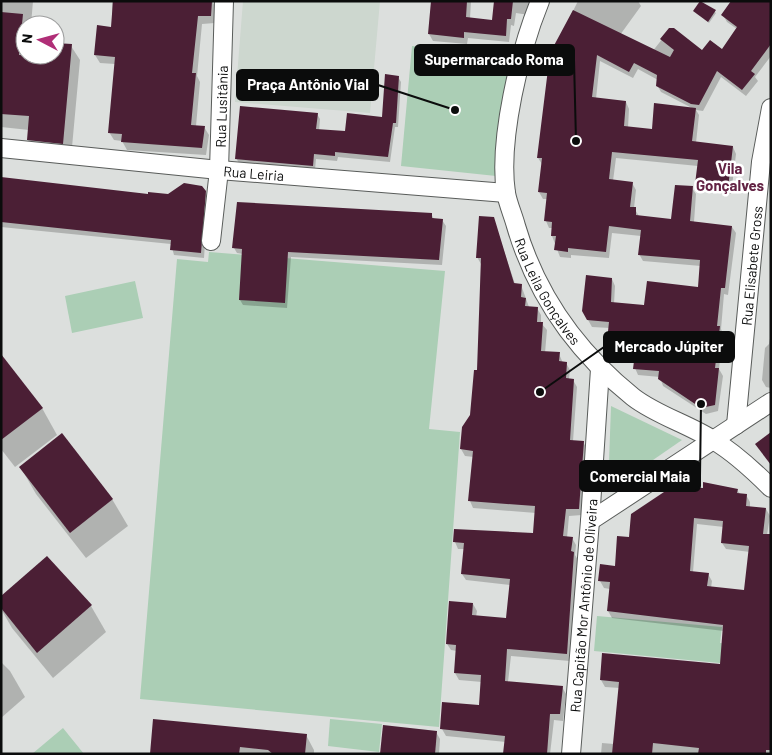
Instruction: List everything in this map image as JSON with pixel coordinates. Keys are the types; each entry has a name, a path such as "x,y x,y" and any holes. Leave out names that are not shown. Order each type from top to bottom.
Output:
{"street":[{"name":"Rua Lusitânia","path":"211,241 219,170 224,1"},
{"name":"Rua Leila Gonçalves","path":"540,1 527,32 517,72 507,141 506,193 521,243 542,293 568,330 600,369 635,398 713,440 743,461 771,488"},
{"name":"Rua Elisabete Gross","path":"736,425 761,162 771,108"},
{"name":"Rua Leiria","path":"1,148 219,170 506,193"},
{"name":"Rua Capitão Mor Antônio de Oliveira","path":"570,754 590,521 600,369"},
{"path":"590,521 771,402"}],"shaded area":[{"path":"243,1 380,1 370,113 235,102"}],"green space":[{"path":"412,46 509,54 496,176 401,166"},
{"path":"209,252 445,271 429,429 460,432 439,727 140,699 177,259 208,262"},
{"path":"135,281 143,318 72,333 65,296"},
{"path":"611,406 682,440 608,491"},
{"path":"597,616 722,627 720,643 771,647 771,668 594,651"},
{"path":"330,719 382,724 379,752 328,746"},
{"path":"63,728 84,754 32,754"}],"building":[{"path":"113,1 212,1 211,16 198,16 192,73 196,73 191,125 205,126 202,148 121,142 122,134 108,133 115,57 94,55 97,25 111,27"},
{"path":"431,1 467,1 466,17 492,20 494,1 513,1 511,19 507,19 506,36 464,32 464,38 428,34"},
{"path":"700,1 716,10 708,22 693,11"},
{"path":"731,1 771,1 771,44 751,71 755,74 742,90 717,71 699,105 691,104 656,86 657,75 634,63 629,72 597,55 592,97 626,101 624,126 652,129 654,103 696,108 692,141 733,146 728,188 695,184 698,160 612,152 609,179 633,182 630,207 636,207 636,215 671,219 675,185 693,186 690,221 732,226 725,288 721,288 717,326 720,326 715,368 719,368 715,405 701,408 658,379 659,371 633,369 635,353 606,350 609,322 587,320 582,311 586,275 612,278 611,302 644,305 647,281 698,287 700,260 638,255 641,230 609,226 606,252 568,248 568,252 554,250 556,236 551,236 552,222 544,221 547,193 538,192 542,158 537,158 550,53 573,10 670,57 674,50 660,39 669,28 674,28 702,50 710,40 722,49 737,27 721,15"},
{"path":"1,12 23,14 15,15 15,65 65,65 65,44 72,44 63,144 27,140 29,116 1,114"},
{"path":"385,74 399,76 396,123 393,123 388,157 335,152 335,156 314,154 313,166 235,159 240,106 318,113 316,129 345,131 347,113 382,117"},
{"path":"1,177 148,194 148,192 168,194 184,183 202,186 206,191 201,253 170,250 171,240 1,222"},
{"path":"237,202 432,213 432,218 443,219 439,260 288,252 285,303 239,300 242,249 232,248"},
{"path":"479,216 494,217 514,283 522,284 521,297 526,298 525,306 538,307 537,322 543,322 541,351 560,352 559,361 567,362 566,378 574,379 570,440 584,441 579,509 566,509 563,536 573,537 571,551 574,552 567,654 507,649 505,681 563,686 560,714 550,714 547,754 503,754 505,736 440,729 442,702 479,705 481,675 454,673 456,645 446,644 449,601 473,603 472,615 506,618 510,579 461,574 464,543 453,542 454,529 533,533 535,506 468,501 473,451 460,449 462,427 470,415 474,370 477,370 481,258 476,258"},
{"path":"1,354 43,408 1,440"},
{"path":"771,432 771,465 755,444"},
{"path":"62,433 113,499 70,533 19,467"},
{"path":"703,482 738,489 737,493 747,494 746,506 766,508 763,534 771,534 771,750 766,750 766,754 698,754 699,748 653,743 652,754 612,754 619,682 600,680 602,653 720,664 723,625 607,611 610,582 598,581 600,564 615,566 617,536 629,537 631,514 673,486 703,488","holes":["694,518 723,521 721,543 749,546 744,590 707,586 709,573 690,571"]},
{"path":"47,556 92,605 37,653 1,608 1,596"},
{"path":"153,719 307,734 305,754 273,754 268,750 240,747 239,754 150,754"},
{"path":"383,725 437,731 435,754 380,754"}],"place":[{"name":"Praça Antônio Vial","path":"455,110"},
{"name":"Supermarcado Roma","path":"576,141"},
{"name":"Mercado Júpiter","path":"540,392"},
{"name":"Comercial Maia","path":"701,404"}],"district":[{"name":"Vila Gonçalves","path":"730,176"}]}
